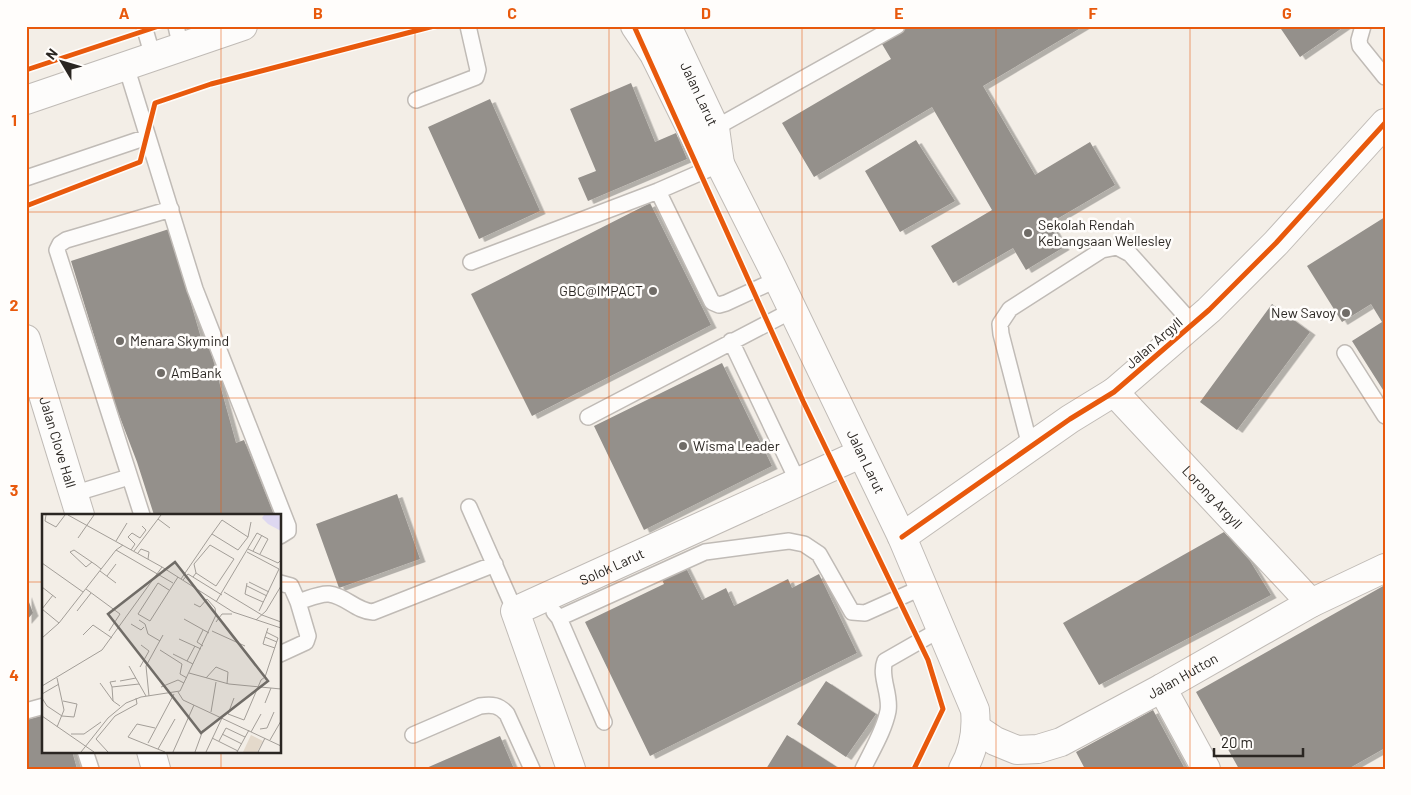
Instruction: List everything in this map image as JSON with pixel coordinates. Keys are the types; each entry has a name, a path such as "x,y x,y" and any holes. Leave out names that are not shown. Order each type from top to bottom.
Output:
{"street":[{"path":"26,100 154,56 178,37 242,26"},
{"name":"Jalan Larut","path":"635,26 654,54 698,143 720,164"},
{"name":"Jalan Larut","path":"667,26 715,128 720,164 778,279 860,454 902,537 976,710 977,729 965,768"},
{"name":"Jalan Argyll","path":"902,537 1030,446 1114,392 1193,324 1276,243 1385,123"},
{"name":"Jalan Clove Hall","path":"26,339 76,504"},
{"name":"Lorong Argyll","path":"1114,392 1312,603"},
{"name":"Solok Larut","path":"515,612 551,609 860,454"},
{"name":"Jalan Hutton","path":"977,729 995,741 1017,750 1038,749 1061,742 1162,688 1312,603 1385,568"},
{"path":"515,612 571,769"},
{"path":"1162,688 1206,769"},
{"path":"151,752 156,769"}],"lane":[{"path":"144,26 154,56"},
{"path":"416,100 476,77 478,70 468,26"},
{"path":"715,128 897,26"},
{"path":"1363,26 1358,40 1360,46 1385,77"},
{"path":"126,66 195,288 288,526 288,531 281,535"},
{"path":"26,178 147,137"},
{"path":"472,262 658,191 720,164"},
{"path":"658,191 712,302 719,305 726,303 778,279"},
{"path":"142,514 57,250 60,244 66,240 171,209"},
{"path":"1030,446 1000,334 1000,324 1003,316 1010,309 1102,250 1117,247 1130,254 1193,324"},
{"path":"588,417 793,310"},
{"path":"731,341 799,484"},
{"path":"1344,353 1385,416"},
{"path":"76,504 129,477"},
{"path":"469,507 515,612"},
{"path":"604,722 551,609 705,552 789,541 804,544 819,554 852,612 865,613 923,587"},
{"path":"298,602 327,594 336,596 363,612 373,612 494,564"},
{"path":"281,583 291,586 308,636 306,642 281,654"},
{"path":"863,769 884,725 888,711 889,696 883,672 885,661 941,629"},
{"path":"413,735 480,706 490,704 500,707 508,714 532,769"},
{"path":"26,711 42,707"},
{"path":"86,752 90,769"}],"building":[{"path":"901,26 1084,26 983,86 1035,175 1090,142 1115,185 1050,223 1064,247 1026,270 1013,248 953,283 931,246 992,210 932,107 814,177 782,123 891,59 879,39"},
{"path":"1279,26 1345,26 1300,57"},
{"path":"631,83 655,142 676,133 687,159 588,201 578,178 596,171 570,109"},
{"path":"490,99 540,211 479,239 428,127"},
{"path":"916,140 955,201 900,232 865,171"},
{"path":"650,203 711,325 532,416 471,294"},
{"name":"New Savoy","path":"1385,217 1385,393 1352,341 1382,322 1371,304 1342,322 1307,266"},
{"name":"AmBank","path":"169,229 201,338 207,338 236,443 244,440 274,514 154,514 137,462 116,407 71,261"},
{"path":"1272,304 1310,332 1237,430 1200,402"},
{"name":"Wisma Leader","path":"722,363 772,466 644,530 594,426"},
{"path":"397,494 420,559 339,588 316,524"},
{"path":"1224,532 1250,561 1271,595 1099,685 1063,623"},
{"path":"683,562 702,600 726,588 734,606 788,579 792,588 819,574 857,653 650,756 585,622 664,584 659,574"},
{"path":"1385,585 1385,748 1348,769 1239,769 1196,692"},
{"path":"26,594 33,613 26,621"},
{"path":"826,681 876,714 846,757 797,724"},
{"path":"1153,710 1185,769 1085,769 1076,752"},
{"path":"42,716 42,752 72,752 77,769 26,769 26,720"},
{"path":"787,735 840,769 766,769"},
{"path":"500,736 514,769 424,769"}],"cycle path":[{"path":"26,70 159,26"},
{"path":"26,206 140,162 155,103 211,84 434,26"},
{"path":"634,26 803,401 928,660 943,709 914,769"},
{"path":"902,537 1070,419 1114,392 1209,310 1276,243 1385,123"}],"place":[{"name":"Sekolah Rendah Kebangsaan Wellesley","path":"1028,233"},
{"name":"GBC@IMPACT","path":"653,291"},
{"name":"New Savoy","path":"1346,313"},
{"name":"Menara Skymind","path":"120,341"},
{"name":"AmBank","path":"161,373"},
{"name":"Wisma Leader","path":"683,446"}]}
